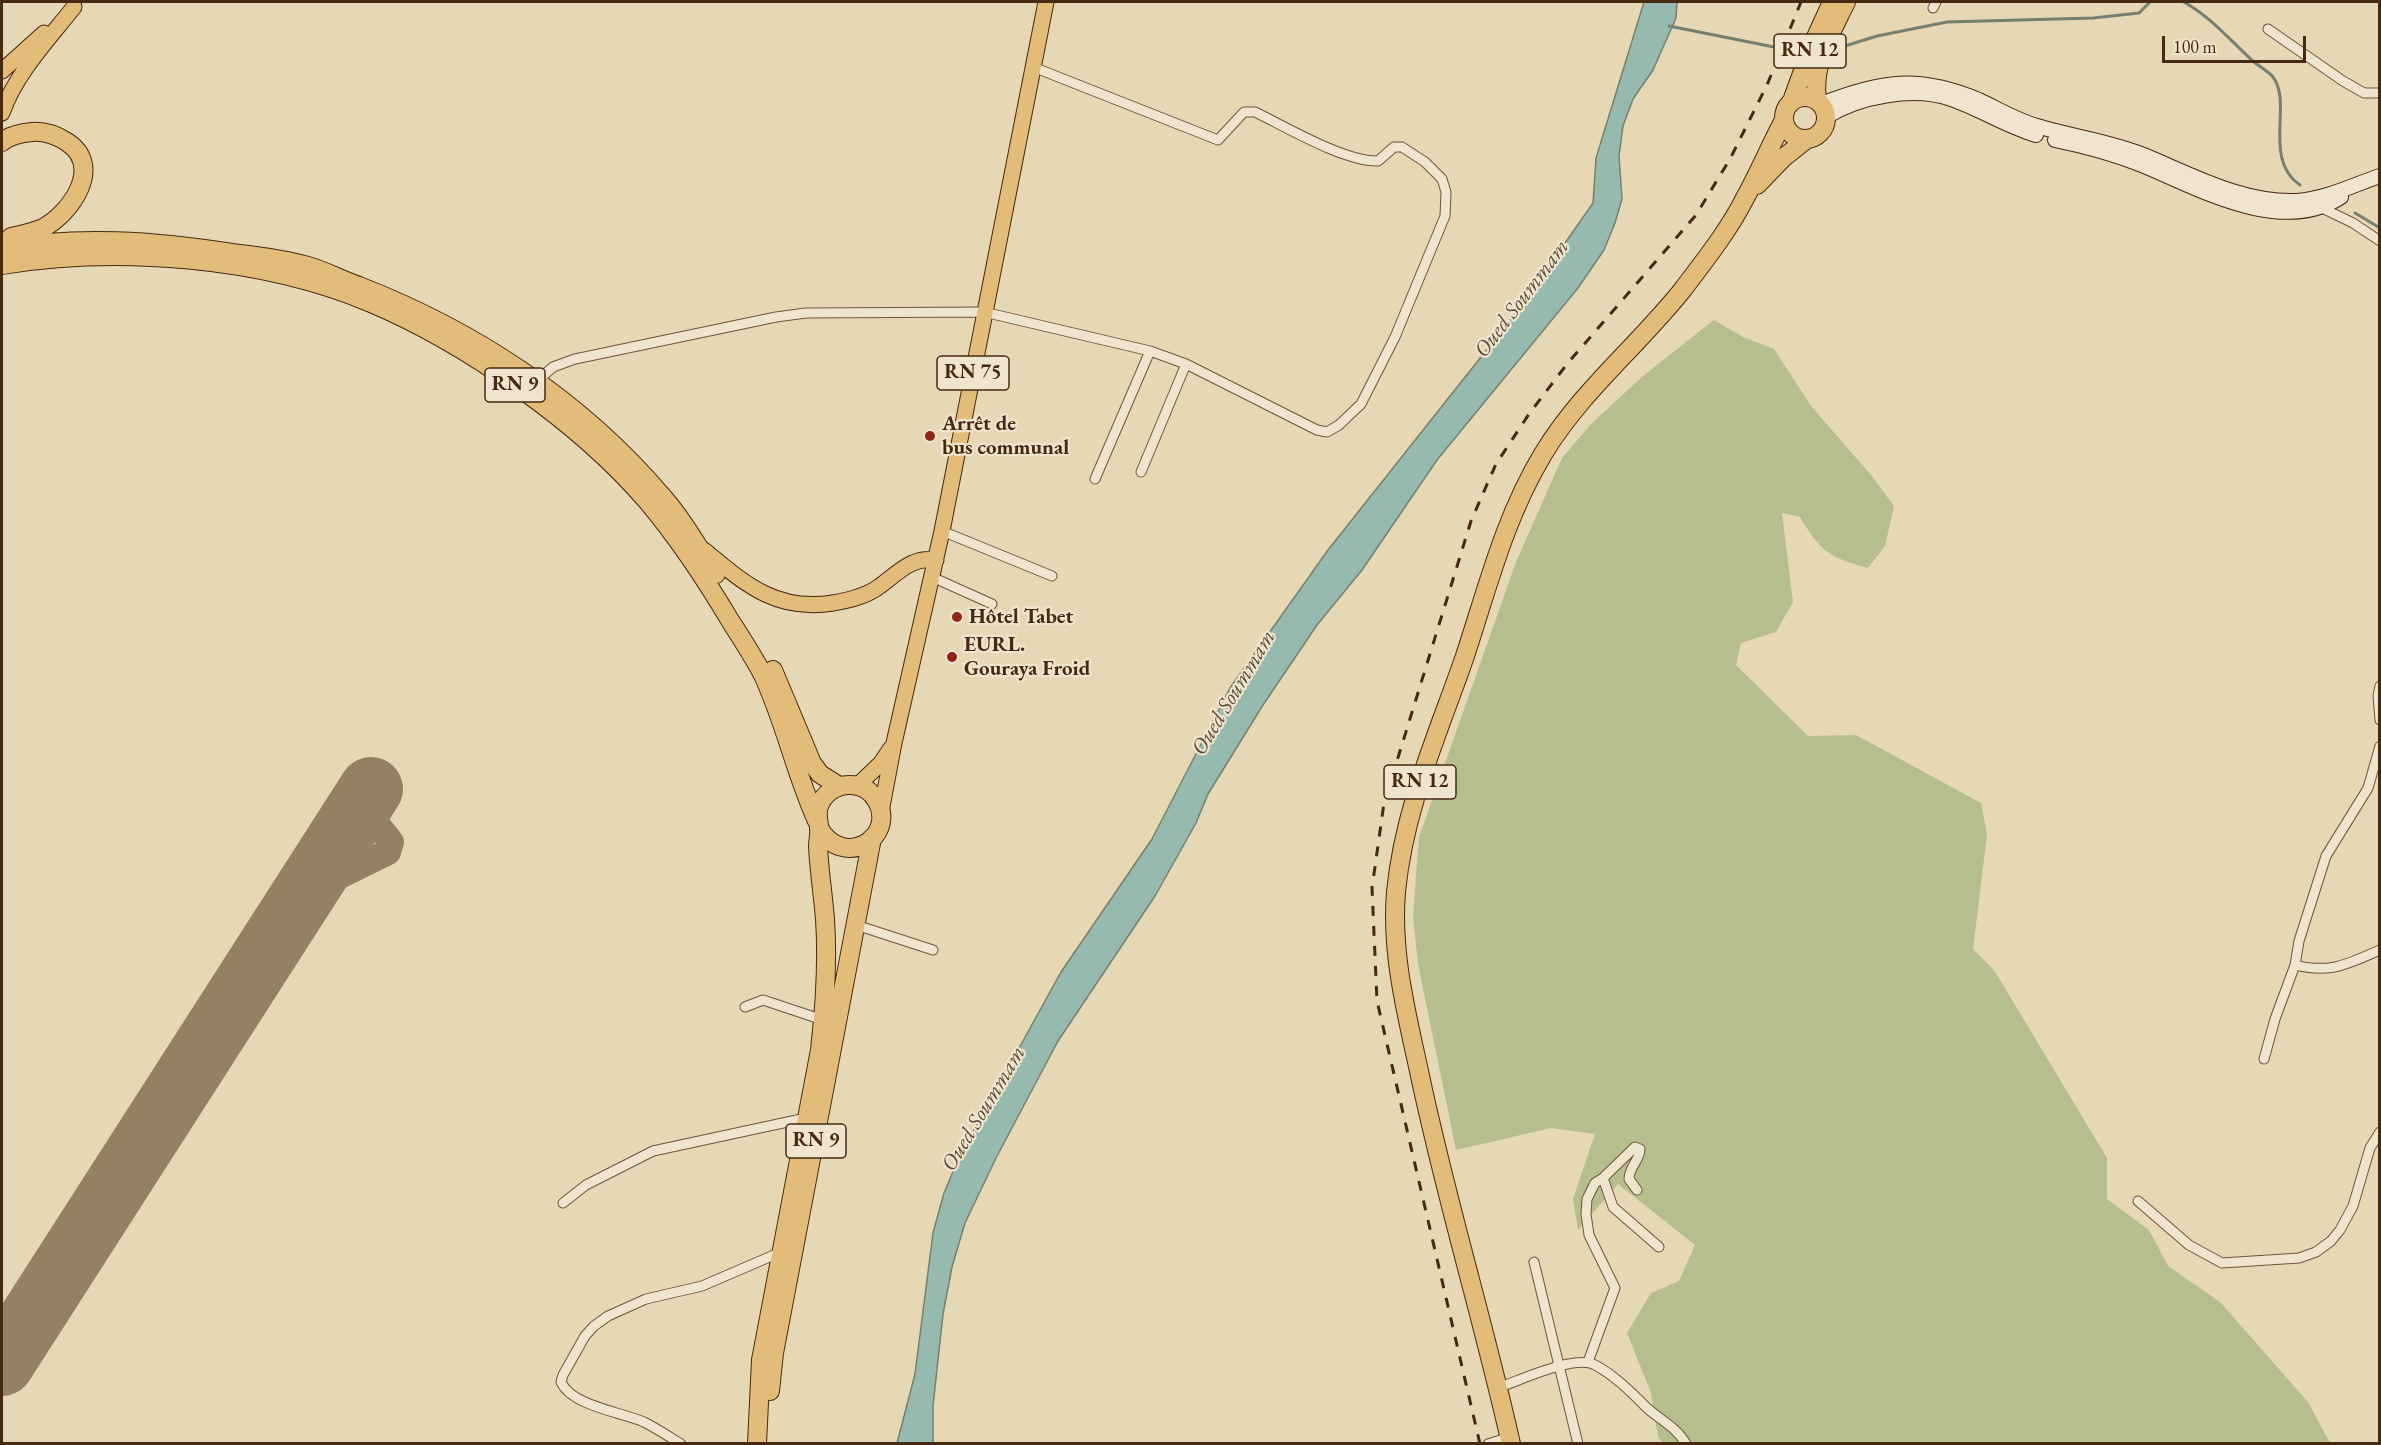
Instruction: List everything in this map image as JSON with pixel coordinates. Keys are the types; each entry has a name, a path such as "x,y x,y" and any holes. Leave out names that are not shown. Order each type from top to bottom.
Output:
{"highway":[{"name":"RN 12","path":"1792,101 1832,2"},
{"name":"RN 12","path":"1821,107 1817,68 1846,2"},
{"path":"1807,97 1821,107 1821,132 1807,139 1791,135 1784,120 1785,109 1792,101 1807,97"},
{"name":"RN 12","path":"1746,198 1784,120"},
{"path":"2,142 18,133 40,131 57,136 72,146 82,160 84,179 78,193 56,218 42,228 2,241"},
{"name":"RN 12","path":"1511,1440 1427,1112 1400,978 1396,951 1395,914 1403,843 1426,761 1465,654 1505,530 1530,478 1561,428 1589,393 1683,289 1746,198 1774,166 1807,139"},
{"name":"RN 9","path":"2,249 37,243 108,241 180,245 308,266 414,309 485,346 537,381 598,430 662,495 700,546 778,680 812,763 820,774 839,786"},
{"name":"RN 9","path":"2,265 39,259 106,255 186,260 263,271 304,280 370,302 450,344 516,386 567,424 628,481 652,507 704,575 761,672 782,720 802,787 818,824 826,941 823,1020 760,1360 757,1443"},
{"path":"858,785 873,795 881,812 881,822 872,838 865,844 848,848 830,842 818,824 820,804 824,796 839,786 858,785"},
{"name":"RN 9","path":"767,1443 774,1353 872,838"}],"main road":[{"name":"RN 75","path":"881,812 894,743 942,531 1046,2"},
{"path":"2,71 77,4"},
{"path":"2,112 8,95 32,60 77,4"},
{"path":"700,546 746,583 788,603 800,605 848,600 876,589 913,562 922,559 936,560"},
{"name":"RN 75","path":"858,785 880,764 894,743"}],"street":[{"path":"2268,29 2350,85 2364,93 2379,93"},
{"path":"537,381 553,367 575,359 776,317 806,313 984,312 1150,351 1186,364 1317,430 1327,432 1339,425 1361,404 1395,337 1445,216 1446,192 1442,179 1425,162 1402,147 1395,147 1378,161 1368,162 1327,147 1255,112 1244,112 1218,140 1033,67"},
{"path":"1821,107 1870,86 1938,85 2035,126 2115,144 2205,182 2238,193 2296,201 2352,188 2379,176"},
{"path":"1821,107 1882,95 1941,96 2019,130 2111,154 2219,198 2257,208 2288,212 2320,207 2335,201 2352,188"},
{"path":"2320,207 2353,223 2379,241"},
{"path":"1095,479 1150,351"},
{"path":"1142,472 1186,364"},
{"path":"942,531 1052,576"},
{"path":"932,577 992,604"},
{"path":"2379,686 2379,720"},
{"path":"2264,1059 2275,1018 2295,965 2299,941 2326,856 2368,788 2379,746"},
{"path":"2368,788 2379,788"},
{"path":"856,925 933,950"},
{"path":"2295,965 2316,970 2331,969 2379,950"},
{"path":"745,1007 763,1000 823,1020"},
{"path":"563,1203 586,1185 653,1151 806,1118"},
{"path":"2138,1201 2189,1245 2222,1263 2299,1258 2316,1252 2331,1241 2340,1230 2354,1206 2370,1148 2379,1132"},
{"path":"1588,1362 1615,1288 1589,1235 1586,1224 1587,1199 1591,1188 1637,1148 1640,1149 1640,1153 1631,1167 1629,1179 1637,1190"},
{"path":"1603,1178 1613,1207 1659,1247"},
{"path":"681,1443 644,1422 594,1406 580,1398 563,1387 561,1382 563,1375 585,1336 608,1316 646,1299 702,1286 781,1252"},
{"path":"1534,1262 1578,1443"},
{"path":"1497,1388 1558,1367 1588,1362 1626,1387 1646,1407 1680,1434 1686,1443"},
{"path":"1488,1443 1511,1440"}],"green space":[{"path":"1714,320 1743,337 1774,349 1811,406 1871,475 1894,506 1885,546 1868,568 1827,552 1820,546 1800,517 1782,513 1793,602 1776,632 1741,643 1736,665 1808,736 1856,735 1981,803 1987,835 1973,949 1994,970 2107,1158 2107,1199 2149,1230 2168,1266 2220,1302 2308,1402 2330,1443 1662,1443 1658,1436 1651,1393 1627,1333 1651,1293 1679,1281 1695,1245 1618,1184 1578,1230 1573,1199 1595,1134 1551,1128 1456,1150 1418,964 1413,916 1419,837 1516,562 1562,458 1592,423 1643,376"}],"water":[{"name":"Oued Soummam","path":"1644,2 1677,2 1676,18 1653,70 1633,99 1623,126 1619,156 1622,199 1604,250 1578,288 1437,460 1362,570 1317,625 1263,705 1208,794 1196,823 1155,896 1058,1041 996,1158 965,1223 952,1267 943,1314 933,1406 933,1443 897,1443 915,1374 933,1233 944,1193 960,1155 1061,972 1152,839 1230,688 1328,550 1519,309 1593,203 1596,158"}],"waterway":[{"path":"1832,50 1877,36 1947,22 2093,18 2139,13 2150,2"},
{"path":"2184,2 2212,22 2273,77 2280,101 2280,146 2283,161 2289,174 2300,185"},
{"path":"1669,26 1779,48"},
{"path":"1787,49 1800,50"},
{"path":"2355,213 2380,228"}],"taxiway":[{"path":"305,893 388,852 391,842 372,820 357,811"}],"runway":[{"path":"2,1364 371,789"}],"railway":[{"path":"1480,1444 1377,1001 1372,888 1384,803 1471,521 1496,464 1529,414 1567,364 1696,215 1730,159 1767,85 1801,2"}],"place":[{"name":"Arrêt de bus communal","path":"930,436"},
{"name":"Hôtel Tabet","path":"957,617"},
{"name":"EURL. Gouraya Froid","path":"952,657"}]}
